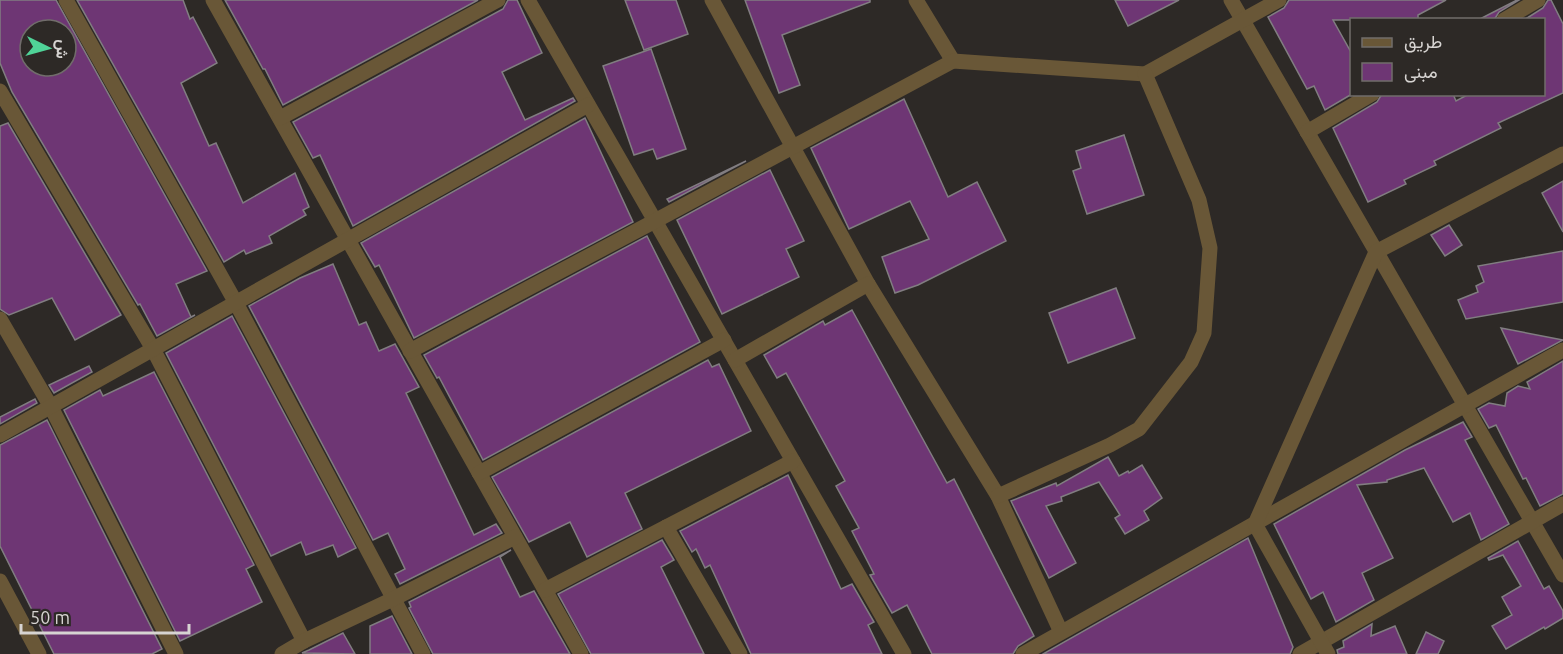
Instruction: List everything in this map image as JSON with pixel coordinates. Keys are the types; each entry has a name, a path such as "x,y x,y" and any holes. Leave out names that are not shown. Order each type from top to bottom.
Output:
{"street":[{"path":"66,0 236,303 423,654"},
{"path":"213,0 581,654"},
{"path":"280,118 498,0"},
{"path":"528,0 904,654"},
{"path":"712,0 868,284 998,496 1061,632"},
{"path":"916,0 952,61"},
{"path":"1231,0 1563,575"},
{"path":"410,351 952,61 1145,74 1279,0"},
{"path":"1507,18 1538,0"},
{"path":"998,496 1110,445 1139,429 1191,362 1204,333 1210,248 1199,200 1145,74"},
{"path":"0,90 153,350 304,641"},
{"path":"1307,132 1369,96"},
{"path":"0,435 588,105"},
{"path":"1255,524 1376,252 1563,154"},
{"path":"735,360 868,284"},
{"path":"0,319 51,407 176,654"},
{"path":"479,473 723,340"},
{"path":"1023,654 1563,350"},
{"path":"545,590 793,461"},
{"path":"1300,654 1324,648 1563,504"},
{"path":"1255,524 1324,648"},
{"path":"666,527 740,654"},
{"path":"282,654 515,537"},
{"path":"0,580 39,654"}],"building":[{"path":"0,0 56,0 66,18 18,18 18,78 78,78 78,39 207,271 176,284 191,317 195,315 157,336 12,92 0,63"},
{"path":"77,0 183,0 190,19 193,17 217,63 181,83 209,146 216,143 243,203 295,173 309,207 303,210 306,215 269,236 272,243 246,254 244,250 224,262"},
{"path":"225,0 478,0 283,105"},
{"path":"508,0 517,0 542,53 502,72 525,120 573,98 575,101 353,226 320,155 313,158 293,122 503,9"},
{"path":"625,0 676,0 688,34 644,50"},
{"path":"745,0 870,0 870,2 782,35 800,85 779,93"},
{"path":"1115,0 1179,0 1128,26"},
{"path":"1289,0 1446,0 1418,15 1418,18 1333,20 1350,50 1350,95 1325,110 1314,86 1307,89 1268,17 1284,8"},
{"path":"1519,0 1499,12 1495,18 1482,18"},
{"path":"1548,0 1551,0 1563,24 1563,93 1498,123 1501,128 1434,161 1436,165 1404,180 1406,184 1368,202 1333,128 1377,102 1381,96 1454,96 1456,101 1465,96 1545,96 1545,18 1527,18 1543,8"},
{"path":"651,49 686,149 657,159 653,149 634,155 603,66"},
{"path":"904,99 948,197 977,182 1006,241 918,285 895,293 882,257 929,239 910,201 849,229 811,148"},
{"path":"585,118 633,222 414,338 379,265 375,267 361,243"},
{"path":"8,123 121,315 75,340 52,298 9,315 0,309 0,126"},
{"path":"1124,135 1144,195 1087,214 1073,171 1081,168 1076,151"},
{"path":"746,161 669,202 667,199"},
{"path":"770,170 804,241 786,249 799,277 722,314 677,220"},
{"path":"1563,181 1563,232 1542,193"},
{"path":"1449,225 1462,245 1445,256 1431,235"},
{"path":"647,236 700,342 483,460 439,377 437,378 424,355"},
{"path":"1563,251 1563,302 1466,319 1458,300 1478,292 1476,286 1484,282 1478,266"},
{"path":"333,264 359,325 366,322 379,351 395,344 419,387 406,393 474,535 496,524 502,533 400,584 395,574 405,569 388,533 373,540 249,306 300,278"},
{"path":"1116,288 1135,338 1068,363 1049,313"},
{"path":"852,310 947,483 954,479 1034,636 1018,646 1013,654 932,654 907,605 892,613 870,575 874,574 852,531 859,528 836,486 845,481 786,373 777,378 764,355 823,321 825,325"},
{"path":"232,316 356,548 338,557 333,545 306,555 301,542 271,556 166,353"},
{"path":"1501,328 1563,340 1518,364"},
{"path":"708,360 712,367 719,364 751,431 625,493 642,529 587,557 570,522 529,542 492,477"},
{"path":"1563,361 1563,494 1540,506 1526,478 1523,479 1496,425 1489,428 1478,409 1489,403 1505,406 1507,393 1518,386 1530,389 1527,382"},
{"path":"89,366 92,372 54,393 49,385"},
{"path":"154,372 254,565 246,569 262,602 180,641 64,410 100,390 103,396"},
{"path":"35,399 37,403 0,424 0,417"},
{"path":"47,420 162,649 152,654 54,654 0,546 0,445"},
{"path":"1463,422 1472,437 1465,440 1509,524 1481,540 1470,513 1453,522 1424,468 1387,480 1387,482 1357,485 1393,558 1362,573 1374,600 1336,622 1323,592 1311,599 1274,524 1405,450"},
{"path":"1108,457 1119,476 1142,465 1162,498 1144,511 1149,520 1125,534 1115,518 1120,515 1099,482 1061,497 1062,501 1046,506 1076,563 1049,578 1011,501 1056,483 1057,486"},
{"path":"788,475 841,589 852,584 874,622 868,625 882,654 751,654 710,565 705,568 696,549 692,552 680,531"},
{"path":"1248,538 1293,647 1290,654 1043,654"},
{"path":"662,540 674,560 661,567 704,654 591,654 558,594"},
{"path":"1518,541 1544,589 1549,586 1563,611 1563,618 1506,649 1492,626 1512,615 1502,597 1521,586 1503,555 1489,560 1488,558"},
{"path":"511,550 500,557 520,597 534,591 570,654 433,654 409,608 411,607 409,602"},
{"path":"392,616 412,654 370,654 370,626"},
{"path":"1372,624 1371,636 1395,626 1407,654 1338,654 1337,650 1344,647 1343,641"},
{"path":"1426,632 1444,641 1438,654 1416,654"},
{"path":"343,633 355,654 302,653 309,650"}]}
